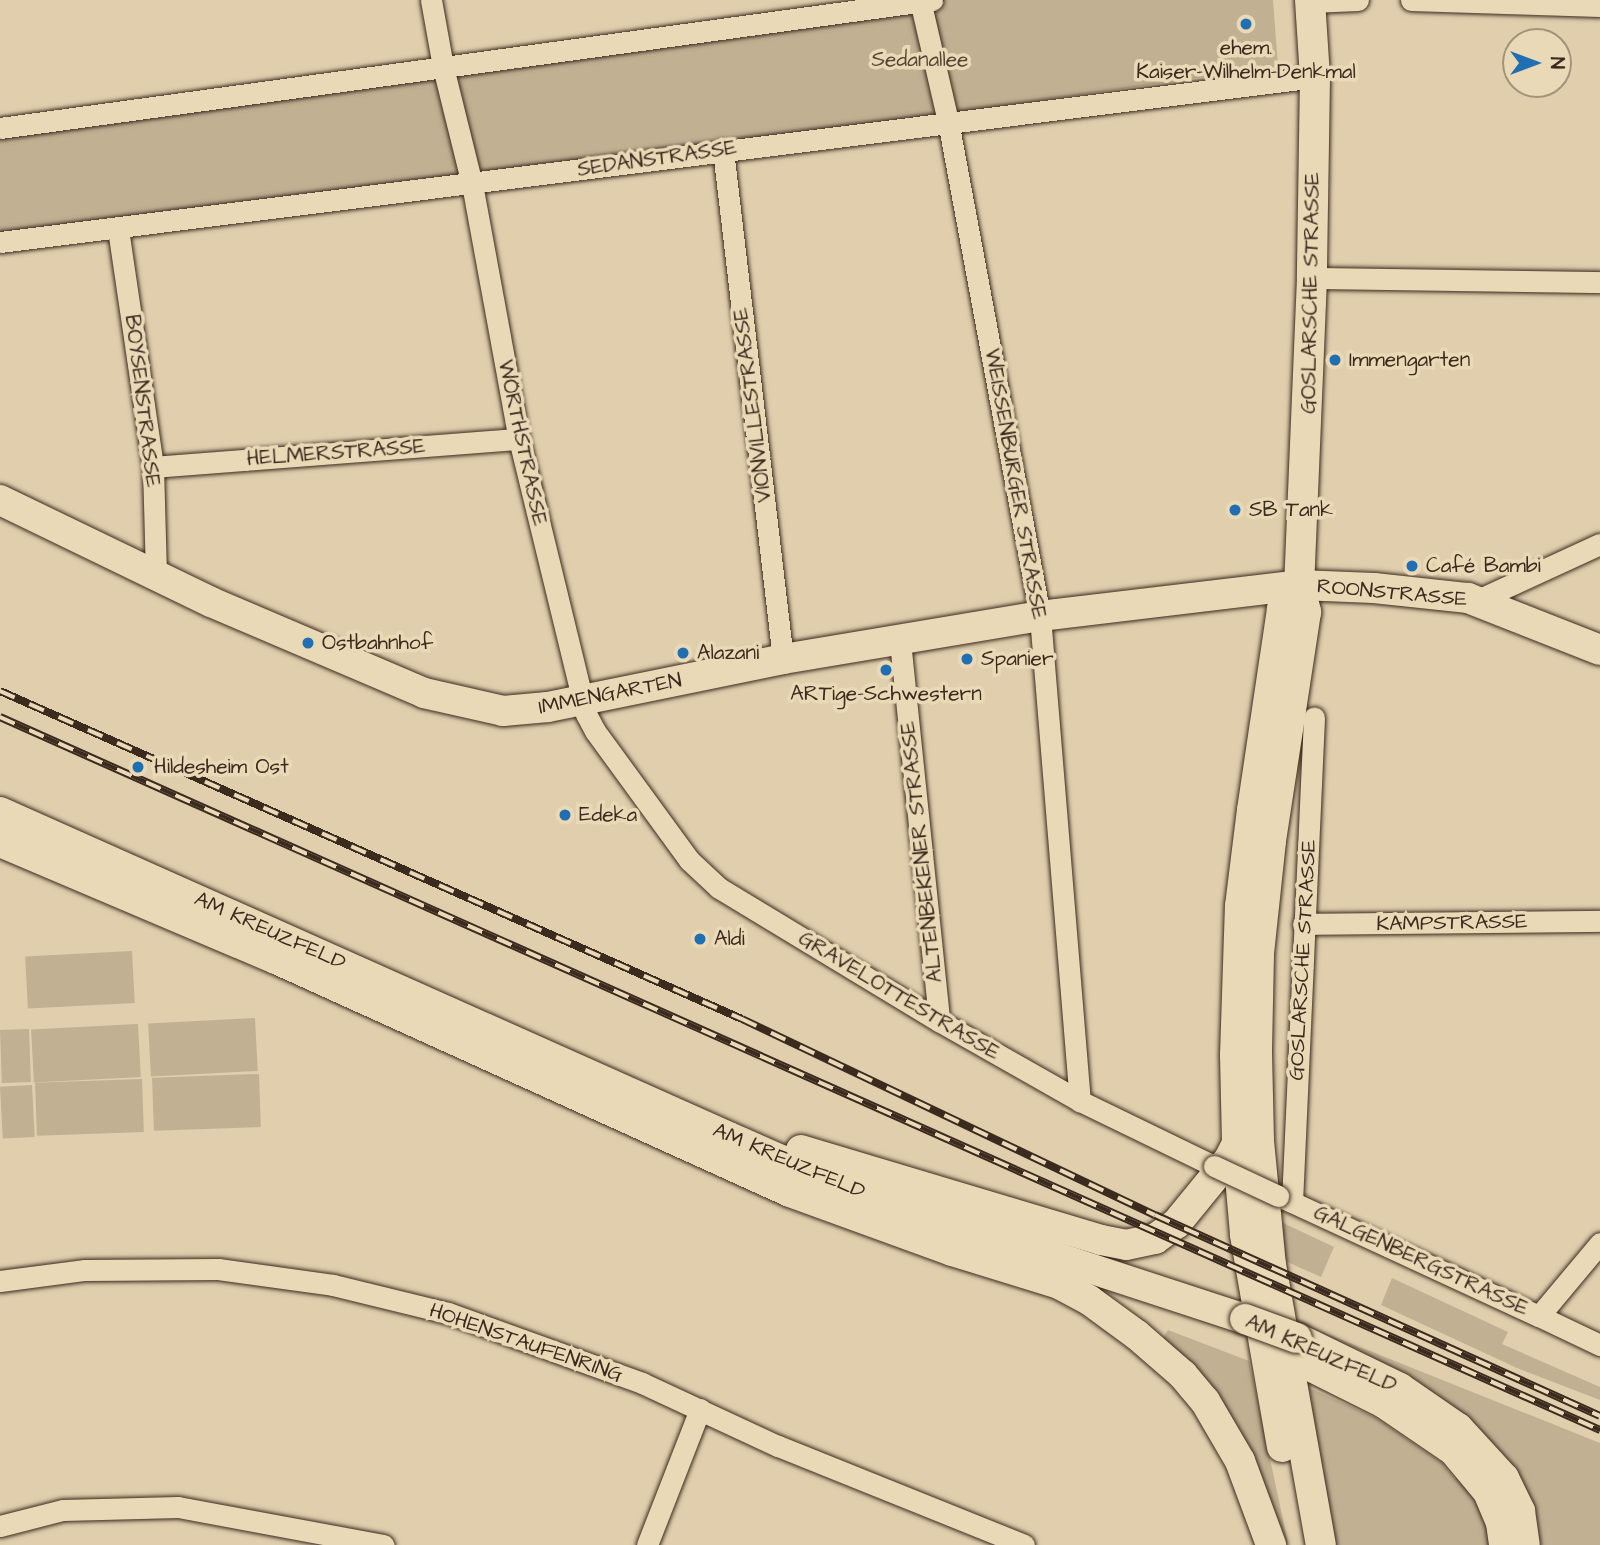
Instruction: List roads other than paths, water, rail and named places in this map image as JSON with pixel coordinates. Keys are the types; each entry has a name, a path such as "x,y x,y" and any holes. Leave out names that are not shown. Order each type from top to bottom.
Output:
{"main road":[{"name":"GOSLARSCHE STRASSE","path":"1299,585 1307,465 1312,278 1315,77 1310,1"},
{"name":"IMMENGARTEN","path":"0,500 211,602 424,693 503,711 582,701 783,659 1040,616 1299,585"},
{"name":"ROONSTRASSE","path":"1299,585 1374,588 1478,600 1600,650"},
{"path":"1299,585 1282,609 1240,906 1235,1055 1237,1143 1246,1247 1289,1363 1302,1545"},
{"path":"1299,585 1306,612 1270,841 1259,954 1257,1053 1263,1203 1321,1545"},
{"name":"AM KREUZFELD","path":"0,811 872,1197 1247,1331"},
{"name":"AM KREUZFELD","path":"0,842 276,959 790,1192 952,1251 1059,1284 1089,1300 1137,1335 1183,1376 1205,1401 1240,1461 1270,1544"},
{"path":"727,1135 806,1151 1101,1240 1126,1245 1155,1239 1176,1224 1229,1159 1237,1143"},
{"path":"1059,1284 1247,1331 1289,1363 1384,1403 1453,1450 1488,1492 1501,1523 1504,1545"},
{"name":"AM KREUZFELD","path":"1289,1363 1400,1388 1458,1428 1504,1478 1520,1511 1525,1545"},
{"path":"1313,1507 1326,1545"}],"street":[{"name":"WÖRTHSTRASSE","path":"432,0 443,67 472,184 519,439 582,701"},
{"path":"0,128 925,0"},
{"name":"WEISSENBURGER STRASSE","path":"925,0 1040,616 1080,1101"},
{"path":"1310,1 1358,0"},
{"path":"1411,0 1600,6"},
{"name":"SEDANSTRASSE","path":"0,242 1315,77"},
{"name":"VIONVILLESTRASSE","path":"723,150 783,659"},
{"name":"BOYSENSTRASSE","path":"118,229 153,467 156,575"},
{"path":"1312,278 1600,282"},
{"name":"HELMERSTRASSE","path":"153,467 519,439"},
{"path":"1478,600 1600,544"},
{"name":"ALTENBEKENER STRASSE","path":"900,641 939,1021"},
{"name":"GRAVELOTTESTRASSE","path":"582,701 595,731 706,880 939,1021 1080,1101 1285,1199"},
{"name":"GOSLARSCHE STRASSE","path":"1285,1199 1314,717"},
{"name":"KAMPSTRASSE","path":"1303,924 1600,921"},
{"name":"GALGENBERGSTRASSE","path":"1285,1199 1539,1316 1600,1242"},
{"name":"HOHENSTAUFENRING","path":"0,1281 85,1270 218,1269 333,1285 448,1313 575,1357 699,1409 778,1446 1024,1545"},
{"path":"1539,1316 1600,1345"},
{"path":"647,1545 699,1409"},
{"path":"0,1526 63,1510 178,1507 384,1545"}],"railway":[{"path":"0,691 742,1019 1155,1215 1600,1416"},
{"path":"0,717 1600,1430"}],"place":[{"name":"ehem. Kaiser-Wilhelm-Denkmal","path":"1246,24"},
{"name":"Immengarten","path":"1335,360"},
{"name":"SB Tank","path":"1235,510"},
{"name":"Café Bambi","path":"1412,566"},
{"name":"Ostbahnhof","path":"308,643"},
{"name":"Alazani","path":"683,653"},
{"name":"Spanier","path":"967,659"},
{"name":"ARTige-Schwestern","path":"886,670"},
{"name":"Hildesheim Ost","path":"138,767"},
{"name":"Edeka","path":"565,815"},
{"name":"Aldi","path":"700,939"}],"park label":[{"name":"Sedanallee","path":"920,60"}]}
